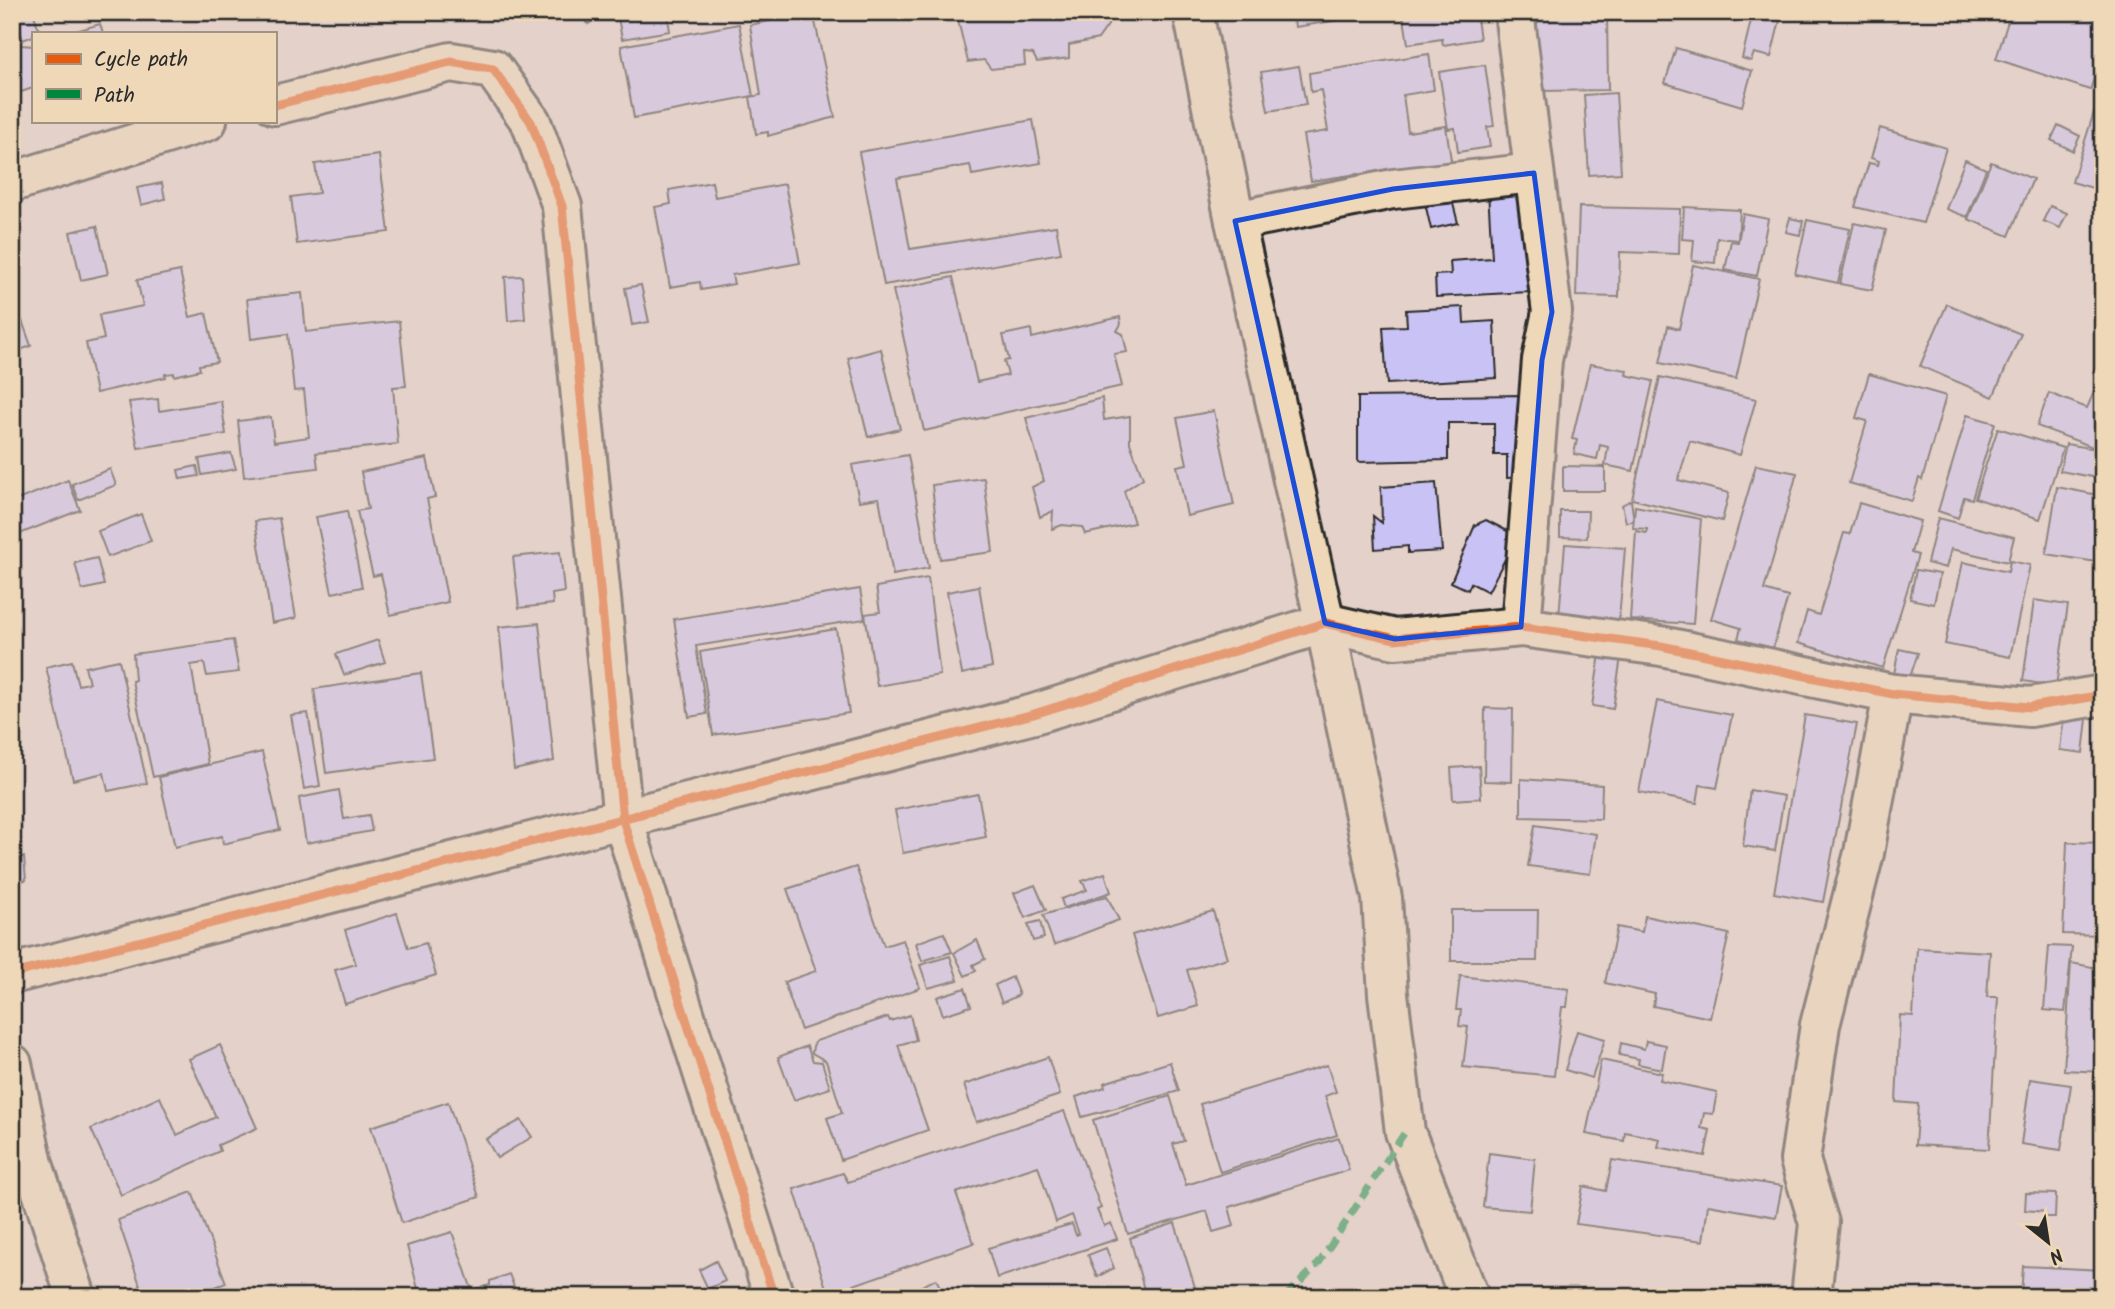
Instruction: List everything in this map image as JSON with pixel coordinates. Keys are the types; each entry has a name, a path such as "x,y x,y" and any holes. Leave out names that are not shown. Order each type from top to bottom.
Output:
{"street":[{"path":"1193,12 1235,221 1325,623 1382,898 1388,994 1405,1132 1469,1297"},
{"path":"1514,12 1552,312 1542,360 1521,627"},
{"path":"276,104 451,62 493,69 531,122 562,206 623,820 774,1297"},
{"path":"12,182 204,122"},
{"path":"1235,221 1393,189 1534,173"},
{"path":"12,974 1034,714 1325,623 1395,639 1521,627 1661,646 1893,694 2030,707 2103,695"},
{"path":"1811,1297 1819,1223 1800,1160 1819,1025 1864,853 1893,694"},
{"path":"12,1064 33,1164 76,1297"}],"highlighted area":[{"path":"1534,173 1552,312 1542,360 1521,627 1395,639 1325,623 1235,221 1393,189"}],"building":[{"path":"14,12 33,12 40,32 32,32 32,36 23,40"},
{"path":"581,12 601,12 603,15 588,24"},
{"path":"617,12 667,12 670,31 622,39"},
{"path":"813,12 835,117 768,136 768,132 756,134 750,97 761,95 750,25"},
{"path":"956,12 1111,12 1108,25 1098,39 1069,45 1069,58 1037,62 1033,54 1024,53 1025,65 991,69 984,60 968,62"},
{"path":"1293,12 1389,12 1295,27"},
{"path":"1403,12 1476,12 1480,39 1443,45 1442,39 1408,44"},
{"path":"1537,12 1607,12 1608,90 1538,91"},
{"path":"1753,12 1782,12 1771,57 1754,53 1751,61 1742,58"},
{"path":"2011,12 2075,12 2103,21 2103,52 2090,90 1996,59"},
{"path":"12,14 22,45 32,46 32,88 12,95"},
{"path":"100,24 103,32 72,32"},
{"path":"739,24 753,96 634,118 621,46"},
{"path":"1676,48 1752,71 1742,106 1665,83"},
{"path":"1429,54 1434,90 1403,95 1408,132 1446,126 1452,167 1360,183 1358,174 1311,181 1303,135 1328,131 1321,90 1311,92 1309,73"},
{"path":"1485,65 1494,126 1487,127 1490,147 1458,152 1455,128 1448,129 1439,72"},
{"path":"1299,66 1306,105 1268,111 1261,72"},
{"path":"1616,93 1621,173 1589,175 1584,95"},
{"path":"2094,112 2103,115 2103,191 2072,182"},
{"path":"1033,120 1041,163 972,175 970,165 897,178 910,249 1056,226 1061,253 884,285 859,152"},
{"path":"2058,125 2080,136 2073,151 2051,140"},
{"path":"1880,128 1946,148 1923,223 1855,207 1869,163 1878,165 1879,161 1871,158"},
{"path":"379,155 389,232 297,244 291,197 319,193 315,164"},
{"path":"1965,160 1986,169 1967,217 1946,209"},
{"path":"1991,162 2033,179 2009,236 1968,219"},
{"path":"712,182 715,197 785,184 800,263 732,275 734,284 701,290 700,282 670,287 655,207 671,204 669,190"},
{"path":"162,183 165,199 141,205 137,188"},
{"path":"1523,188 1529,292 1436,297 1435,275 1451,274 1450,261 1492,258 1488,191"},
{"path":"1451,196 1458,223 1431,229 1425,203"},
{"path":"2050,206 2067,213 2060,228 2043,221"},
{"path":"1579,207 1680,209 1679,254 1620,252 1619,297 1576,296"},
{"path":"1684,207 1740,210 1738,240 1717,238 1715,263 1692,261 1694,240 1682,239"},
{"path":"1743,214 1768,219 1757,276 1725,270 1731,241 1738,242"},
{"path":"1790,218 1803,221 1800,235 1786,232"},
{"path":"1807,220 1850,229 1838,283 1795,274"},
{"path":"1854,223 1886,230 1872,290 1840,284"},
{"path":"97,226 108,274 81,280 70,232"},
{"path":"1693,265 1759,279 1736,379 1660,363 1668,326 1679,329"},
{"path":"180,271 190,317 206,313 217,362 199,365 200,370 174,376 174,373 165,374 166,377 96,393 86,343 104,339 99,315 143,306 137,280"},
{"path":"522,276 525,319 508,321 505,277"},
{"path":"953,277 977,382 1008,375 1004,361 1009,360 1003,335 1031,329 1032,338 1120,317 1121,324 1117,331 1123,334 1127,352 1114,354 1122,386 924,431 893,290"},
{"path":"641,285 649,322 632,325 625,288"},
{"path":"12,292 31,346 12,353"},
{"path":"302,293 306,332 399,321 406,386 393,387 398,444 316,453 318,468 244,477 238,421 271,417 274,442 309,437 304,390 294,391 288,334 251,339 247,299"},
{"path":"1947,304 2021,334 1993,397 1920,366"},
{"path":"1463,307 1464,323 1494,321 1497,378 1387,384 1383,327 1407,326 1406,310"},
{"path":"2103,348 2103,437 2098,449 2037,426 2049,393 2087,408 2101,376 2093,372"},
{"path":"881,349 900,429 868,437 848,358"},
{"path":"1590,364 1627,370 1626,375 1653,381 1633,471 1605,465 1608,447 1600,445 1597,459 1574,454 1577,440 1572,439"},
{"path":"1869,374 1946,396 1922,480 1919,478 1912,501 1849,483 1867,421 1856,418"},
{"path":"1660,377 1756,399 1740,455 1690,441 1678,480 1729,493 1722,521 1632,499"},
{"path":"1523,395 1524,477 1507,478 1507,455 1494,455 1494,423 1448,423 1448,460 1358,462 1358,397"},
{"path":"1102,398 1104,420 1130,416 1130,443 1143,478 1124,491 1134,523 1085,534 1082,527 1062,525 1052,529 1053,511 1040,517 1032,487 1044,481 1026,418"},
{"path":"158,399 159,411 221,401 226,434 138,448 129,402"},
{"path":"1214,411 1234,505 1187,516 1177,466 1187,464 1177,418"},
{"path":"1967,415 1995,423 1972,499 1964,497 1958,518 1938,511"},
{"path":"1998,428 2063,448 2040,519 1975,498"},
{"path":"2066,444 2103,450 2103,479 2060,471"},
{"path":"231,453 236,469 202,475 199,459"},
{"path":"908,455 929,568 893,575 879,498 859,501 852,465"},
{"path":"427,458 435,497 427,499 448,602 390,615 381,574 373,576 357,511 368,509 361,472"},
{"path":"1756,465 1797,473 1764,590 1788,597 1773,648 1738,639 1741,628 1711,619"},
{"path":"197,466 199,476 180,479 178,470"},
{"path":"1563,466 1605,467 1605,491 1563,491"},
{"path":"110,469 116,485 78,500 72,484"},
{"path":"984,478 993,552 940,559 932,485"},
{"path":"68,480 80,510 12,537 12,502"},
{"path":"1436,483 1442,551 1408,553 1408,546 1375,549 1373,516 1382,523 1381,487"},
{"path":"2057,487 2103,496 2103,563 2046,554"},
{"path":"1631,500 1634,521 1626,522 1622,505"},
{"path":"1859,503 1920,521 1911,553 1918,555 1883,668 1798,643 1807,611 1819,615 1844,533 1850,534"},
{"path":"1635,506 1701,519 1693,624 1630,620 1636,531 1647,533 1647,529 1633,528"},
{"path":"347,511 362,587 332,593 316,517"},
{"path":"1560,511 1588,511 1587,538 1560,537"},
{"path":"141,514 151,541 108,557 98,531"},
{"path":"279,518 296,618 272,623 255,521"},
{"path":"1938,518 2014,537 2008,562 1951,549 1946,568 1927,563"},
{"path":"1486,520 1517,536 1488,592 1471,583 1468,590 1451,582 1475,525"},
{"path":"1565,544 1625,548 1619,620 1559,617"},
{"path":"560,552 564,592 552,594 553,604 519,608 513,557"},
{"path":"97,558 104,585 82,590 75,563"},
{"path":"2010,561 2030,565 2010,657 1945,644 1963,562 2008,572"},
{"path":"1916,570 1940,574 1934,604 1910,599"},
{"path":"2095,573 2103,574 2103,589 2095,588"},
{"path":"928,578 940,675 877,686 865,614 880,612 876,587"},
{"path":"979,586 992,667 962,674 947,592"},
{"path":"860,589 865,619 696,646 707,714 689,717 674,619"},
{"path":"2034,600 2068,605 2056,686 2023,681"},
{"path":"539,623 554,761 514,770 499,627"},
{"path":"836,629 849,713 713,735 700,652"},
{"path":"233,640 239,672 207,676 204,663 191,665 208,764 153,777 132,681 135,680 133,654"},
{"path":"378,640 385,662 344,675 336,654"},
{"path":"1899,649 1918,653 1908,683 1893,679"},
{"path":"1600,654 1621,657 1613,709 1592,706"},
{"path":"119,660 147,783 108,791 104,773 73,780 46,667 72,661 78,685 89,683 85,667"},
{"path":"421,673 433,758 326,773 314,689"},
{"path":"1657,701 1732,715 1717,788 1700,785 1697,803 1639,792"},
{"path":"1485,708 1513,709 1512,782 1484,781"},
{"path":"308,713 320,786 304,789 291,715"},
{"path":"1805,715 1857,724 1823,902 1774,893"},
{"path":"2064,716 2087,719 2083,753 2060,750"},
{"path":"262,752 280,830 223,844 222,836 175,847 159,777"},
{"path":"1479,766 1481,798 1453,800 1451,768"},
{"path":"1521,779 1602,785 1601,819 1521,817"},
{"path":"339,790 344,819 369,815 372,831 306,843 299,798"},
{"path":"1750,790 1784,796 1775,851 1743,846"},
{"path":"978,794 986,837 903,853 895,810"},
{"path":"1535,825 1596,834 1590,874 1528,866"},
{"path":"2067,842 2103,843 2103,935 2063,934"},
{"path":"12,857 24,857 26,880 12,882"},
{"path":"856,867 884,946 903,940 920,988 801,1030 784,982 816,971 787,889"},
{"path":"1105,873 1111,892 1064,908 1061,899 1087,890 1082,881"},
{"path":"1035,885 1046,910 1025,918 1014,893"},
{"path":"1107,896 1119,920 1054,945 1043,915"},
{"path":"1451,910 1538,910 1537,961 1451,961"},
{"path":"1213,911 1227,958 1187,970 1198,1006 1158,1018 1132,935"},
{"path":"397,913 408,948 426,943 436,975 345,1004 335,970 356,964 345,930"},
{"path":"1645,916 1729,934 1710,1018 1653,1006 1655,994 1605,983 1617,927 1642,932"},
{"path":"1040,921 1044,938 1033,941 1028,924"},
{"path":"944,933 952,952 922,961 916,943"},
{"path":"977,940 985,959 973,965 976,971 965,976 954,953"},
{"path":"2049,946 2072,947 2065,1012 2044,1010"},
{"path":"1917,948 1990,952 1987,997 1998,997 1989,1149 1915,1145 1918,1104 1896,1102 1900,1015 1913,1016"},
{"path":"950,956 958,980 928,988 920,965"},
{"path":"2071,963 2103,969 2103,1072 2064,1070"},
{"path":"1460,976 1569,989 1567,1007 1562,1007 1554,1076 1463,1067 1468,1027 1459,1026 1461,1010 1456,1010"},
{"path":"1012,977 1019,995 1002,1003 995,985"},
{"path":"965,988 971,1006 943,1015 937,997"},
{"path":"910,1015 916,1040 898,1045 928,1130 841,1160 827,1118 842,1113 826,1061 812,1053 813,1046 816,1041 888,1017 890,1021"},
{"path":"1577,1031 1605,1039 1592,1078 1565,1070"},
{"path":"1646,1041 1666,1045 1662,1069 1638,1064 1639,1059 1619,1055 1621,1043 1644,1049"},
{"path":"220,1045 257,1128 218,1145 220,1151 121,1195 91,1129 160,1097 177,1135 216,1117 189,1059"},
{"path":"807,1046 813,1061 822,1062 830,1088 794,1100 778,1057"},
{"path":"1048,1057 1060,1095 976,1122 964,1085"},
{"path":"1601,1060 1662,1073 1660,1080 1717,1092 1713,1114 1704,1113 1701,1128 1710,1130 1705,1156 1658,1147 1660,1139 1625,1132 1624,1141 1586,1134"},
{"path":"1170,1062 1179,1091 1082,1117 1076,1097 1105,1087 1104,1083"},
{"path":"1327,1065 1336,1092 1325,1096 1337,1135 1220,1172 1200,1104"},
{"path":"2030,1079 2071,1085 2061,1150 2021,1144"},
{"path":"1170,1096 1184,1141 1173,1144 1186,1185 1339,1138 1349,1170 1229,1207 1234,1226 1213,1232 1207,1211 1128,1234 1093,1120"},
{"path":"448,1102 479,1197 402,1223 371,1127"},
{"path":"1064,1111 1101,1208 1097,1210 1104,1226 1111,1223 1117,1239 997,1278 988,1248 1072,1224 1076,1235 1079,1234 1072,1215 1056,1222 1038,1166 956,1193 974,1243 828,1294 794,1189 843,1173 848,1182"},
{"path":"521,1120 532,1137 497,1158 486,1139"},
{"path":"1489,1153 1535,1159 1530,1211 1483,1207"},
{"path":"1612,1160 1782,1186 1776,1217 1708,1205 1703,1241 1576,1224 1583,1186 1606,1191"},
{"path":"192,1192 226,1283 189,1297 144,1297 118,1220"},
{"path":"2026,1193 2056,1194 2055,1217 2045,1217 2045,1212 2025,1210"},
{"path":"1175,1223 1198,1297 1146,1297 1130,1238"},
{"path":"452,1232 472,1290 490,1285 490,1281 509,1274 518,1297 420,1297 407,1246"},
{"path":"1106,1248 1114,1268 1097,1277 1088,1255"},
{"path":"716,1261 725,1281 708,1289 699,1270"},
{"path":"2023,1266 2103,1270 2103,1297 2021,1297"},
{"path":"936,1279 941,1289 919,1297 916,1289"}],"marked path":[{"path":"1285,1297 1319,1263 1405,1132"}],"cycle path":[{"path":"276,105 451,62 493,69 531,122 562,206 623,820 774,1297"},
{"path":"12,974 1034,714 1325,623 1395,639 1521,627 1661,646 1893,694 2030,707 2103,695"}]}
